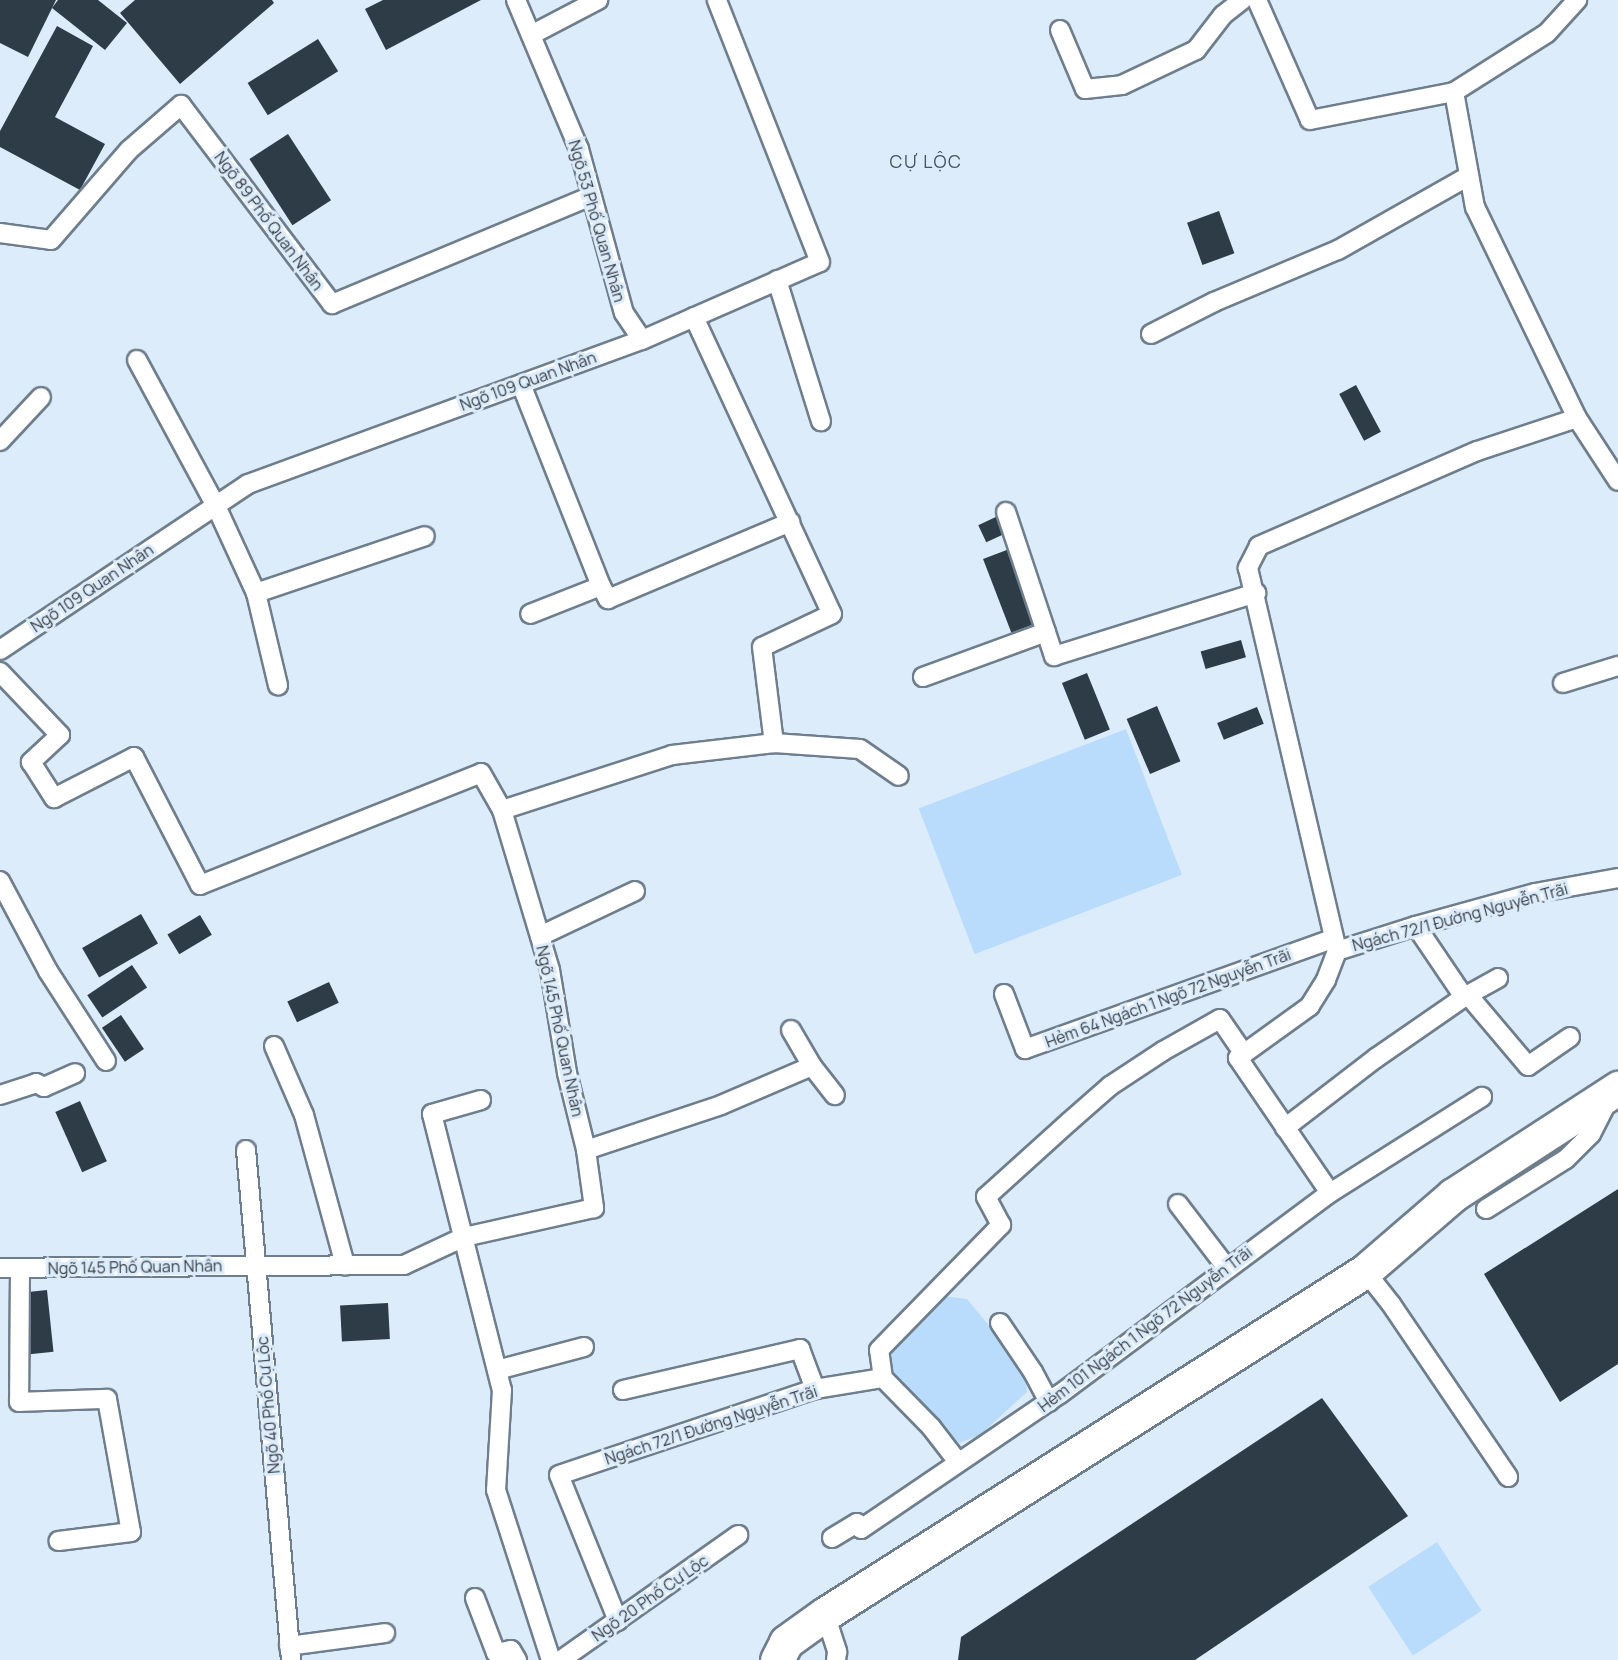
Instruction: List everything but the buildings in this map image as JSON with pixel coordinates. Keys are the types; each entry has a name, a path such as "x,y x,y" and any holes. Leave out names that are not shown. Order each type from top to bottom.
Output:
{"street":[{"path":"777,1660 786,1642 825,1614 1365,1271 1453,1195 1616,1088"}],"lane":[{"name":"Ngõ 53 Phố Quan Nhân","path":"516,0 579,149 624,313 642,340"},
{"path":"531,35 598,0"},
{"name":"Ngõ 109 Quan Nhân","path":"0,650 248,484 642,340 820,262 717,0"},
{"path":"1060,30 1085,89 1122,85 1196,50 1223,15 1242,0"},
{"path":"1257,0 1310,120 1454,92 1547,33 1577,0"},
{"path":"1454,92 1475,207 1577,418 1618,481"},
{"name":"Ngõ 89 Phố Quan Nhân","path":"0,233 51,240 129,150 181,105 333,304 591,195"},
{"path":"1151,334 1214,303 1338,250 1469,176"},
{"path":"777,280 821,421"},
{"path":"694,317 832,614 762,647 774,743"},
{"path":"137,360 216,506 256,593 278,685"},
{"path":"521,384 608,599 790,522"},
{"path":"0,441 41,397"},
{"path":"1335,945 1256,593 1248,568 1259,546 1477,451 1577,418"},
{"path":"1006,512 1054,656 1256,593"},
{"path":"256,593 425,536"},
{"path":"530,614 601,585"},
{"path":"923,677 1046,632"},
{"path":"1563,683 1618,666"},
{"name":"Ngõ 145 Phố Quan Nhân","path":"0,672 60,735 31,762 54,798 134,757 200,885 481,773 502,810 550,970 567,1073 586,1150 594,1208 464,1237 404,1264 0,1268"},
{"path":"502,810 672,755 774,743 860,749 899,776"},
{"name":"Ngách 72/1 Đường Nguyễn Trãi","path":"1241,1056 1310,1006 1326,980 1335,945 1416,926 1536,893 1618,878"},
{"path":"0,881 48,971 106,1061"},
{"path":"540,936 635,891"},
{"path":"1416,926 1466,996 1528,1066 1570,1037"},
{"name":"Hẻm 64 Ngách 1 Ngõ 72 Nguyễn Trãi","path":"1004,993 1025,1049 1335,945"},
{"path":"1285,1128 1376,1058 1466,996 1498,978"},
{"path":"958,1462 931,1427 883,1378 879,1350 1001,1225 986,1197 1110,1086 1162,1051 1220,1019 1285,1128 1330,1193"},
{"path":"791,1030 812,1066 835,1095"},
{"path":"274,1046 304,1116 345,1264"},
{"path":"586,1150 721,1105 812,1066"},
{"path":"0,1095 36,1083 44,1087 75,1073"},
{"path":"1486,1209 1566,1159 1591,1134 1616,1088"},
{"name":"Hẻm 101 Ngách 1 Ngõ 72 Nguyễn Trãi","path":"832,1538 857,1523 861,1529 1048,1401 1330,1193 1482,1097"},
{"path":"481,1100 432,1114 502,1390 496,1490 551,1660"},
{"name":"Ngõ 40 Phố Cự Lộc","path":"246,1150 290,1653"},
{"path":"1178,1204 1227,1268"},
{"path":"20,1268 19,1401 107,1398 131,1532 59,1541"},
{"path":"1365,1271 1391,1304 1508,1477"},
{"path":"1000,1323 1033,1372 1048,1401"},
{"path":"497,1370 584,1347"},
{"path":"622,1390 800,1349 815,1389"},
{"name":"Ngách 72/1 Đường Nguyễn Trãi","path":"618,1622 559,1475 815,1389 883,1378"},
{"name":"Ngõ 20 Phố Cự Lộc","path":"561,1660 618,1622 738,1535"},
{"path":"475,1598 496,1653 511,1650 517,1660"},
{"path":"825,1614 837,1652 836,1660"},
{"path":"290,1653 385,1634"}],"shaded area":[{"path":"1126,729 1182,875 975,954 919,809"},
{"path":"943,1296 967,1299 1025,1369 1027,1392 980,1435 959,1443 892,1370 891,1350"},
{"path":"1437,1542 1482,1611 1413,1655 1368,1587"}],"district":[{"name":"CỰ LỘC","path":"926,161"}]}
